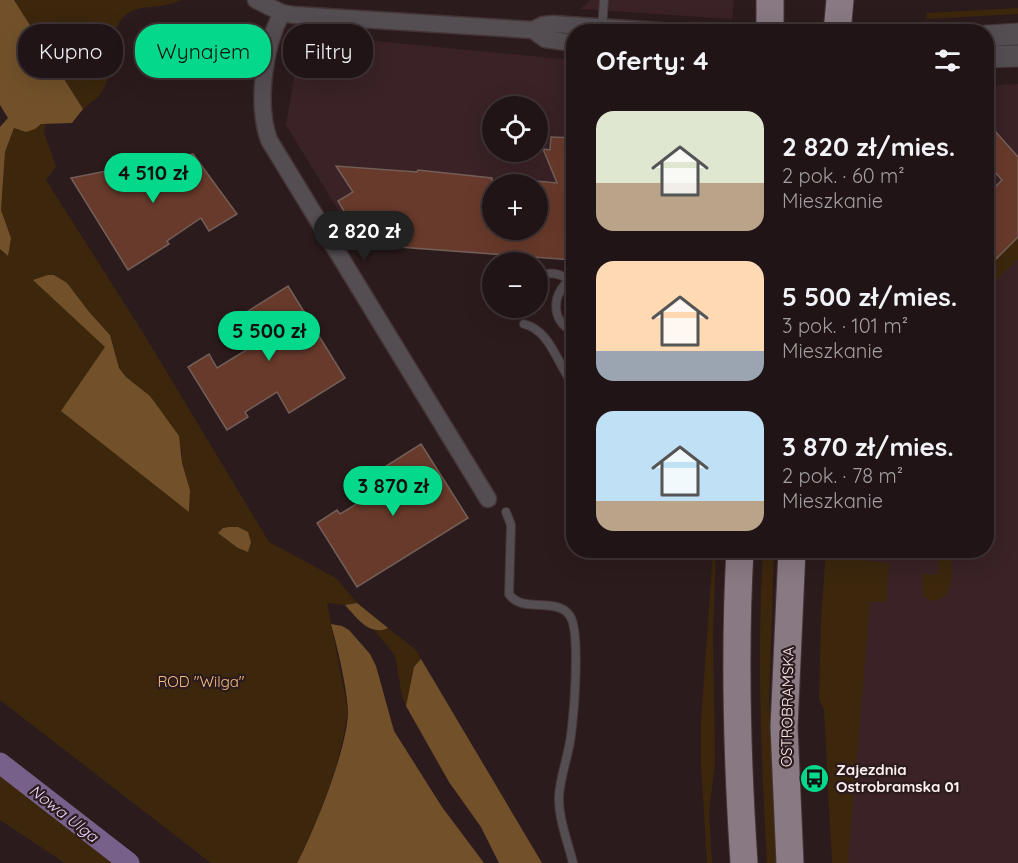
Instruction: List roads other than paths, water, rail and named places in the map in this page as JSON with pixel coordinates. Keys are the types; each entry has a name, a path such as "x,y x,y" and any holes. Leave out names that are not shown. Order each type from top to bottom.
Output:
{"main road":[{"path":"770,0 770,24"},
{"path":"838,24 840,0"},
{"path":"740,558 736,627 736,698 744,863"},
{"name":"OSTROBRAMSKA","path":"790,863 784,727 792,558"}],"street":[{"path":"256,0 282,13 294,15 533,30 543,25 566,25"},
{"path":"282,13 272,39 262,90 262,109 269,140 488,499"},
{"path":"533,30 545,39 566,42"},
{"path":"994,36 1018,34"},
{"path":"994,58 1018,56"}],"lane":[{"path":"602,24 604,0"},
{"path":"548,274 566,276"},
{"path":"566,285 557,296 556,311 566,328"},
{"path":"524,324 535,328 545,337 566,372"},
{"path":"506,512 511,525 509,594 518,602 563,608 572,620 575,631 572,730 569,751 563,766 559,798 560,813 573,863"}],"waterway":[{"name":"Nowa Ulga","path":"0,763 129,863"}],"place":[{"name":"Zajezdnia Ostrobramska 01","path":"815,778"}],"park label":[{"name":"ROD \"Wilga\"","path":"201,681"}]}
